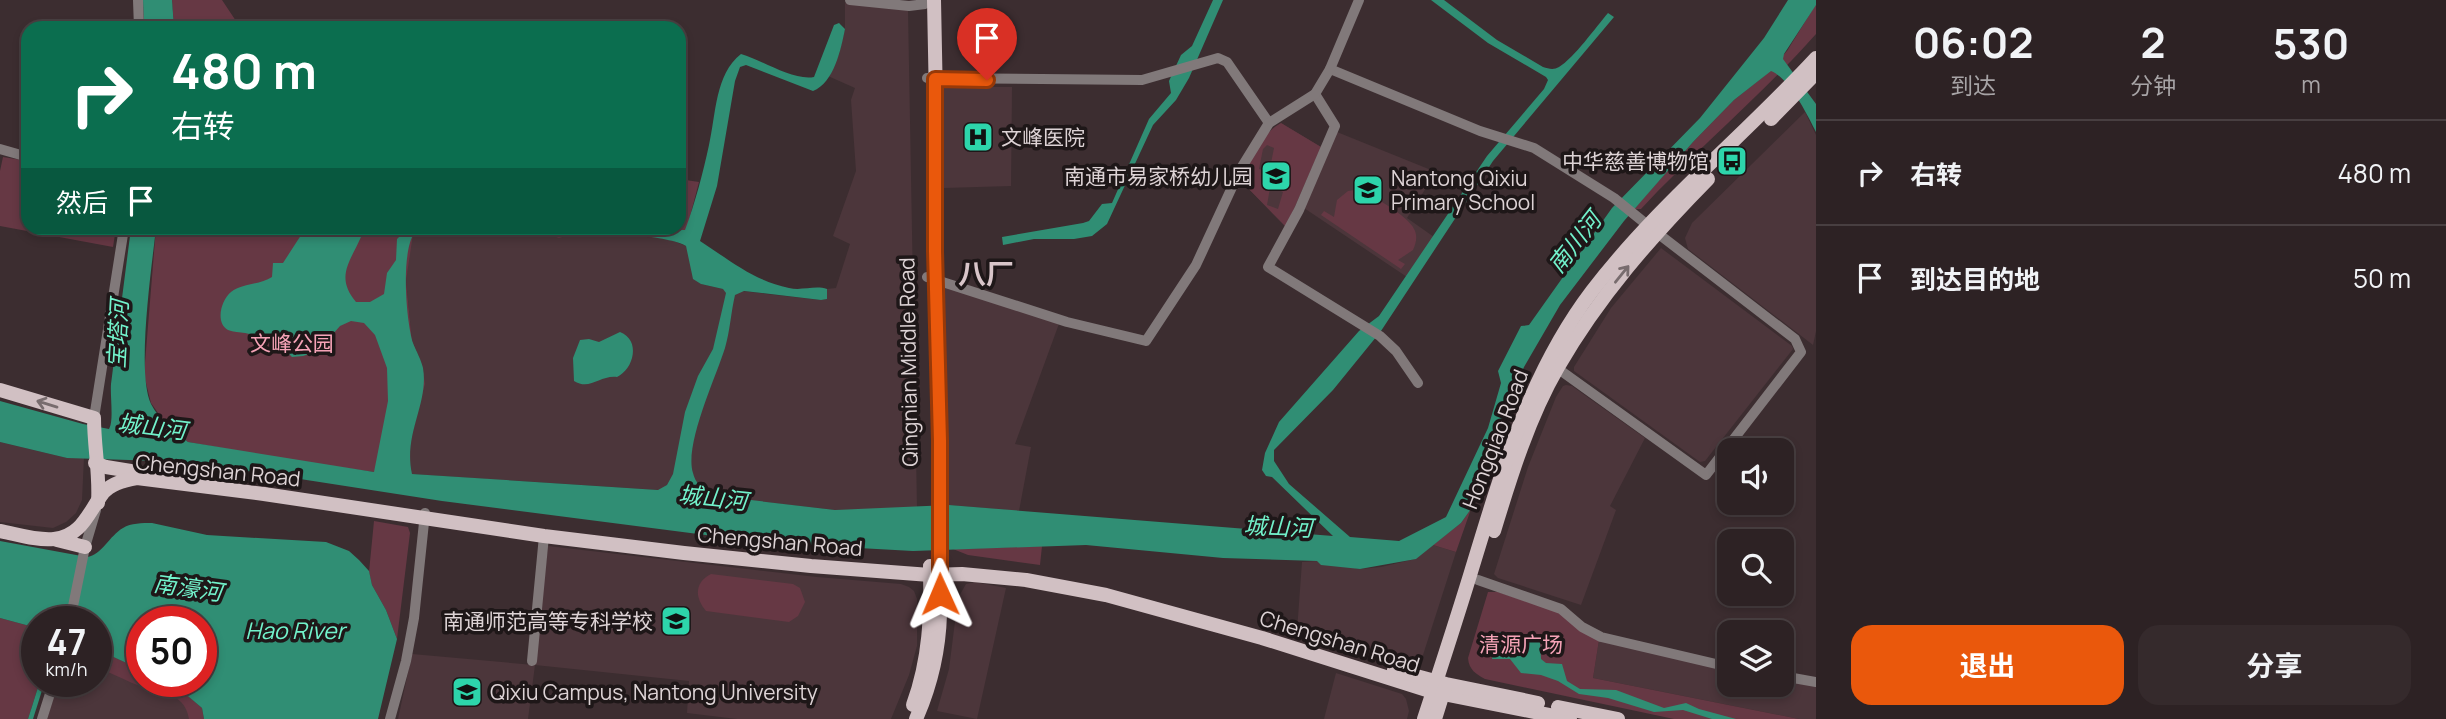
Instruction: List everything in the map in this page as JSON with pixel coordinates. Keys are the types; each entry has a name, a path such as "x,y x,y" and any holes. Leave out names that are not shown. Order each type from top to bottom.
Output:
{"main road":[{"name":"Qingnian Middle Road","path":"907,719 923,674 930,641 935,564 928,1"},
{"name":"Hongqiao Road","path":"1435,719 1439,688 1498,482 1522,416 1547,362 1590,294 1652,228 1729,158 1807,77 1816,58"},
{"name":"Hongqiao Road","path":"1424,719 1439,688 1528,432 1557,368 1652,228"},
{"path":"0,390 94,421 95,461 99,472 98,504"},
{"name":"Chengshan Road","path":"95,461 106,467 139,472 264,485 425,517 736,553 935,564 962,574 1016,579 1106,595 1439,688 1570,719"},
{"name":"Chengshan Road","path":"52,540 78,531 104,492 114,485 137,478 544,536 786,564 935,564"},
{"path":"0,531 66,541 85,550"},
{"name":"Qingnian Middle Road","path":"916,719 929,687 940,642 935,564"},
{"name":"Chengshan Road","path":"1439,688 1618,719"}],"street":[{"path":"138,0 139,21"},
{"path":"850,0 909,6 928,1"},
{"path":"932,278 1068,322 1146,341 1196,265 1240,170 1269,123 1315,94 1330,69 1359,0"},
{"path":"931,79 1142,80 1218,58 1227,62 1269,123"},
{"path":"1330,69 1480,131 1534,148 1636,214 1795,339 1801,352 1706,475 1557,368"},
{"path":"1315,94 1335,126 1299,210 1268,267 1380,336 1396,351 1418,383"},
{"path":"0,149 21,156"},
{"path":"94,421 123,235"},
{"path":"73,606 98,504"},
{"path":"390,719 406,661 414,618 425,517"},
{"path":"532,661 544,536"},
{"path":"1478,580 1561,609 1582,627 1601,636 1717,664"},
{"path":"1794,678 1816,682"},
{"path":"42,719 49,697"}],"shaded area":[{"path":"845,3 908,10 917,508 835,510 658,490 411,474 408,452 417,414 422,365 412,341 406,281 413,235 626,235 669,239 686,246 701,284 723,289 827,299 827,289 836,288 850,244 833,236 856,171 851,100 855,88 828,76 839,54 845,29"},
{"name":"文峰医院","path":"944,87 1012,87 1011,186 944,188"},
{"path":"1805,112 1816,135 1816,331 1813,345 1688,249 1685,238 1692,223"},
{"name":"南通市易家桥幼儿园","path":"1281,123 1321,147 1286,227 1242,182 1245,169"},
{"name":"Nantong Qixiu Primary School","path":"1337,132 1436,172 1407,218 1434,237 1407,277 1304,208"},
{"path":"1661,248 1793,349 1723,438 1717,438 1717,446 1705,461 1700,462 1574,371 1611,308"},
{"path":"944,286 1060,321 1015,444 1031,447 1019,511 949,505"},
{"path":"1566,385 1572,386 1645,438 1610,506 1616,510 1581,605 1498,578 1494,574 1528,467 1556,397"},
{"path":"0,442 67,458 84,457 82,500 76,513 53,528 0,522"},
{"path":"1433,545 1456,552 1423,655 1415,661 1408,665 1297,631 1302,562 1317,561 1360,569 1381,567 1415,559"},
{"name":"南通师范高等专科学校","path":"548,546 909,587 917,599 917,646 909,675 891,719 737,719 687,713 689,681 535,665 528,719 398,719 412,654 534,665"},
{"path":"975,582 1006,588 977,719 937,711 949,669 958,598 966,584"},
{"path":"1599,640 1717,667 1717,697 1794,697 1794,681 1816,685 1816,719 1799,719 1593,678"},
{"path":"112,656 126,663 126,697 184,697 204,719 47,719 54,697 112,697"},
{"path":"1336,673 1402,694 1409,711 1407,719 1324,719"}],"green space":[{"path":"172,0 222,0 236,21 174,21"},
{"path":"1816,4 1816,34 1641,209 1634,209 1693,142 1787,51"},
{"name":"南通市易家桥幼儿园","path":"1281,123 1321,147 1286,227 1242,182 1256,148","holes":["1267,145 1274,148 1271,163 1284,166 1281,179 1283,192 1278,209 1267,205 1272,177 1268,176 1269,172 1259,169 1263,149"]},
{"path":"3,157 21,160 21,230 0,226 0,171"},
{"name":"文峰公园","path":"686,180 699,182 686,232"},
{"path":"1355,190 1388,205 1414,229 1415,245 1413,250 1398,260 1405,264 1401,269 1321,215 1324,211 1334,217 1337,200 1348,191"},
{"path":"48,235 115,235 113,247"},
{"name":"文峰公园","path":"155,235 413,235 406,281 412,341 422,365 425,384 408,452 411,474 374,472 287,460 188,442 168,427 151,403 144,375"},
{"name":"文峰公园","path":"626,235 685,235 683,243"},
{"path":"1471,509 1456,552 1433,545 1461,523"},
{"path":"374,521 408,527 410,533 397,639 386,610 372,585 369,572"},
{"path":"1042,546 1040,565 968,555 953,549"},
{"path":"711,574 793,584 800,588 805,602 798,616 789,622 706,611 699,600 698,590 702,581"},
{"name":"清源广场","path":"1488,592 1498,592 1559,612 1599,640 1593,678 1799,719 1674,719 1485,679 1471,669 1468,658"},
{"path":"0,618 21,624 21,697 35,697 28,719 0,719"},
{"path":"112,656 126,663 126,680 112,674"},
{"path":"175,697 189,697 202,708 204,719 189,719 181,702"}],"water":[{"path":"143,0 172,0 174,21 144,21"},
{"path":"1213,0 1223,0 1189,78 1176,100 1153,125 1107,224 1092,236 1034,239 1003,245 1002,237 1089,221 1102,204 1112,203 1149,119 1171,93 1169,81 1181,55 1192,46"},
{"name":"城山河","path":"1431,0 1444,0 1497,40 1551,69 1559,67 1571,57 1608,13 1614,17 1493,161 1381,331 1333,390 1274,450 1274,461 1289,484 1350,537 1399,541 1446,517 1488,428 1501,383 1498,371 1521,326 1529,325 1612,208 1700,118 1764,38 1788,0 1816,0 1816,5 1783,59 1816,104 1816,132 1791,89 1771,71 1734,100 1693,142 1624,221 1560,305 1524,367 1497,431 1471,509 1461,523 1416,559 1360,569 1321,565 1317,561 1223,558 1086,545 913,551 768,543 442,501 255,472 160,461 67,458 0,442 0,401 109,429 112,414 111,384 130,235 155,235 146,318 145,369 151,404 163,420 188,442 374,472 388,401 387,368 375,335 364,323 351,321 340,326 318,351 292,357 271,340 228,330 222,322 221,311 224,300 231,292 272,277 273,263 283,263 301,235 361,237 346,270 346,285 356,302 370,302 384,294 387,273 396,260 397,239 401,235 414,235 406,268 407,302 410,333 422,365 424,381 411,445 412,474 658,490 667,485 673,474 685,412 698,376 713,349 726,293 723,289 701,284 693,279 686,246 636,235 686,235 721,84 732,62 741,54 787,73 814,77 834,25 839,23 845,29 835,64 826,81 813,91 746,65 740,67 735,81 717,186 700,241 742,269 776,285 794,289 827,289 827,299 744,291 735,295 725,348 702,411 693,446 693,473 706,493 835,510 949,505 1333,536 1262,470 1265,453 1279,422 1359,331 1379,316 1487,156 1544,89 1548,80 1488,43"},
{"path":"620,332 627,336 633,348 628,368 617,377 590,384 574,381 573,358 580,340 599,342"},
{"name":"Hao River","path":"152,523 207,535 326,542 349,551 369,571 372,585 386,610 397,639 378,719 204,719 202,708 189,697 217,697 217,606 126,606 126,663 112,656 112,606 21,606 21,624 0,618 0,541 87,557 97,553 118,531 137,524"},
{"path":"1500,632 1521,640 1527,635 1534,636 1540,641 1541,659 1546,663 1562,664 1567,681 1580,689 1616,690 1664,708 1686,703 1736,719 1712,719 1683,710 1654,712 1608,698 1579,694 1558,681 1541,675 1521,673 1510,659 1492,659"},
{"path":"35,697 40,697 33,719 28,719"}],"place":[{"name":"文峰医院","path":"978,137"},
{"name":"中华慈善博物馆","path":"1732,161"},
{"name":"南通市易家桥幼儿园","path":"1276,176"},
{"name":"Nantong Qixiu Primary School","path":"1368,190"},
{"name":"南通师范高等专科学校","path":"676,621"},
{"name":"Qixiu Campus, Nantong University","path":"467,692"}],"district":[{"name":"八厂","path":"986,273"}],"route":[{"path":"940,594 935,79 987,80"}],"water label":[{"name":"南川河","path":"1574,242"},
{"name":"宝塔河","path":"117,334"},
{"name":"南濠河","path":"188,587"}]}
